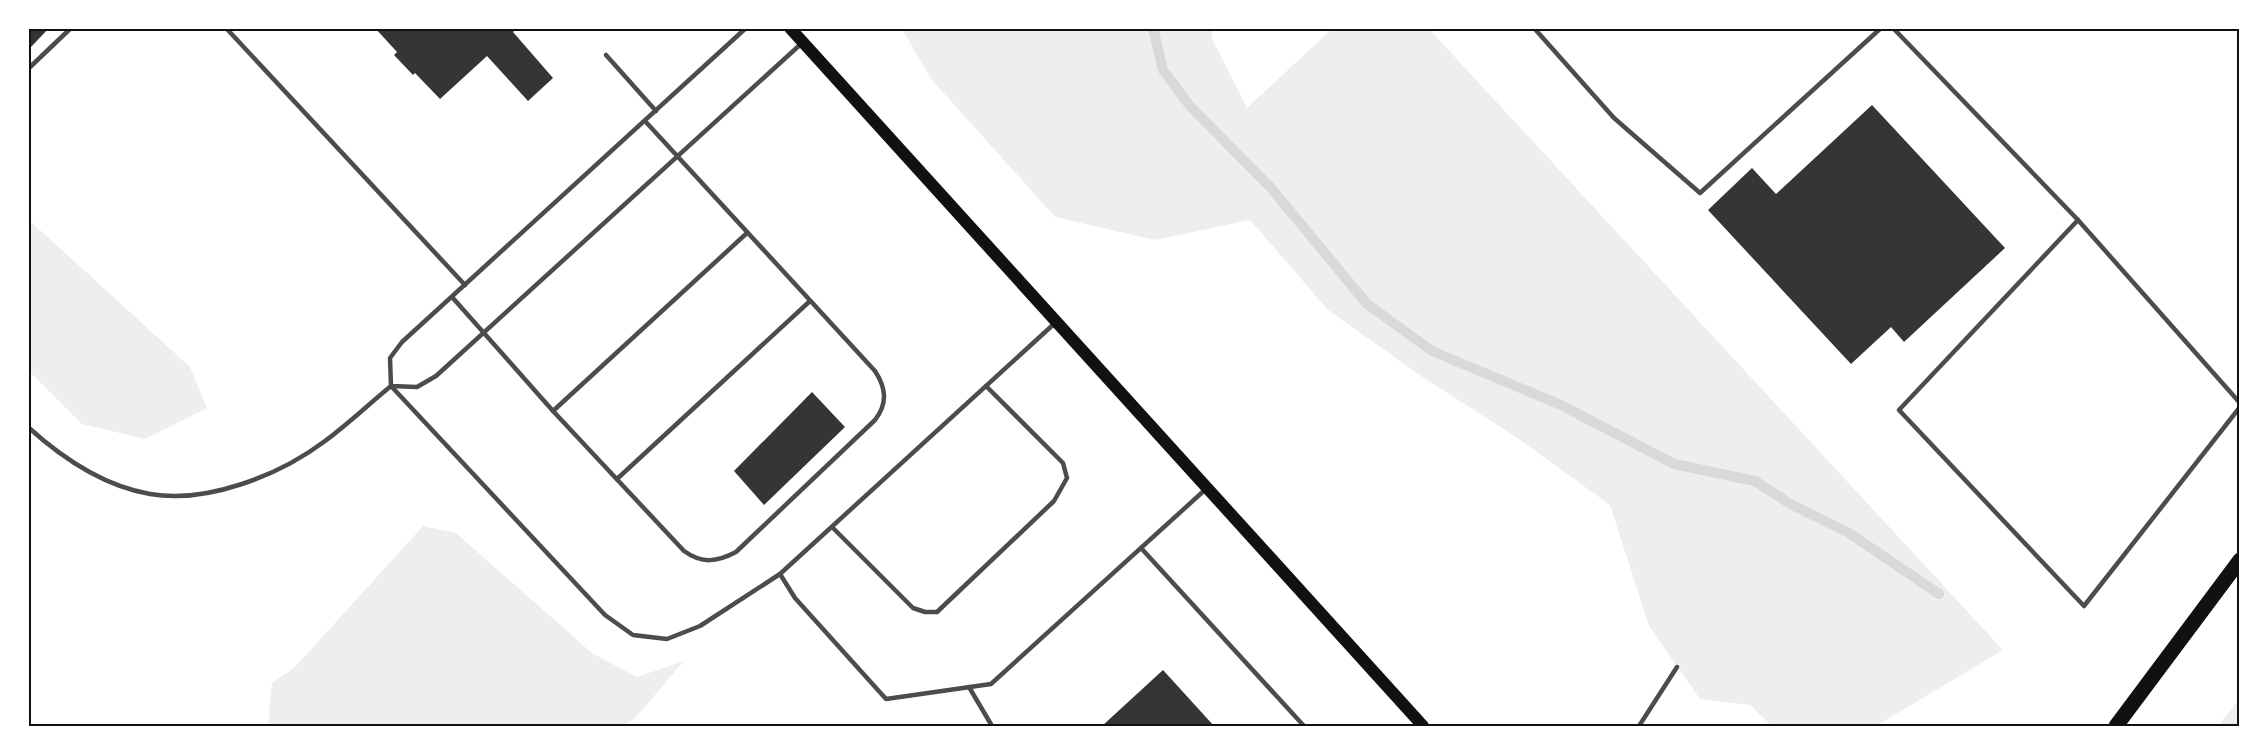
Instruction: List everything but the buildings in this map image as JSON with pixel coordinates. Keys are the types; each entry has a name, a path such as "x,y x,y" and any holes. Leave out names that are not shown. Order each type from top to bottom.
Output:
{"main road":[{"path":"790,28 1423,726"},
{"path":"2116,726 2240,560"}],"lane":[{"path":"28,69 71,28"},
{"path":"226,28 465,285"},
{"path":"746,28 402,342 390,358 391,386 605,615 633,635 667,639 700,626 780,574 1056,322"},
{"path":"1534,28 1614,118 1700,193 1881,28"},
{"path":"1893,28 2078,220 2240,405 2084,606 1899,410 2078,220"},
{"path":"28,427 50,446 86,470 120,486 151,495 192,495 244,484 280,469 324,442 391,386 417,387 436,376 803,43"},
{"path":"606,55 656,111"},
{"path":"452,297 485,331 553,411 684,551 701,561 713,561 736,552 875,420 881,412 885,390 875,371 676,158 645,121"},
{"path":"553,411 747,233"},
{"path":"617,479 810,301"},
{"path":"832,526 913,608 926,612 937,612 1054,501 1067,478 1063,464 986,386"},
{"path":"780,574 795,598 886,699 991,684 1207,488"},
{"path":"1141,548 1304,726"},
{"path":"1639,726 1677,668"},
{"path":"969,687 992,726"}],"shaded area":[{"path":"902,29 1211,29 1213,41 1247,108 1332,29 1429,29 2003,650 1876,726 1772,726 1750,705 1700,699 1649,626 1610,505 1516,437 1424,378 1328,310 1250,220 1155,240 1055,217 931,79"},
{"path":"29,220 190,367 207,408 145,439 82,424 29,371"},
{"path":"423,526 456,533 592,653 637,677 684,661 635,718 623,726 268,726 272,683 295,667"},
{"path":"2239,700 2239,726 2218,726"}],"waterway":[{"path":"1153,28 1163,70 1190,106 1271,188 1367,304 1432,351 1561,405 1674,464 1755,481 1792,505 1849,533 1939,594"}]}
